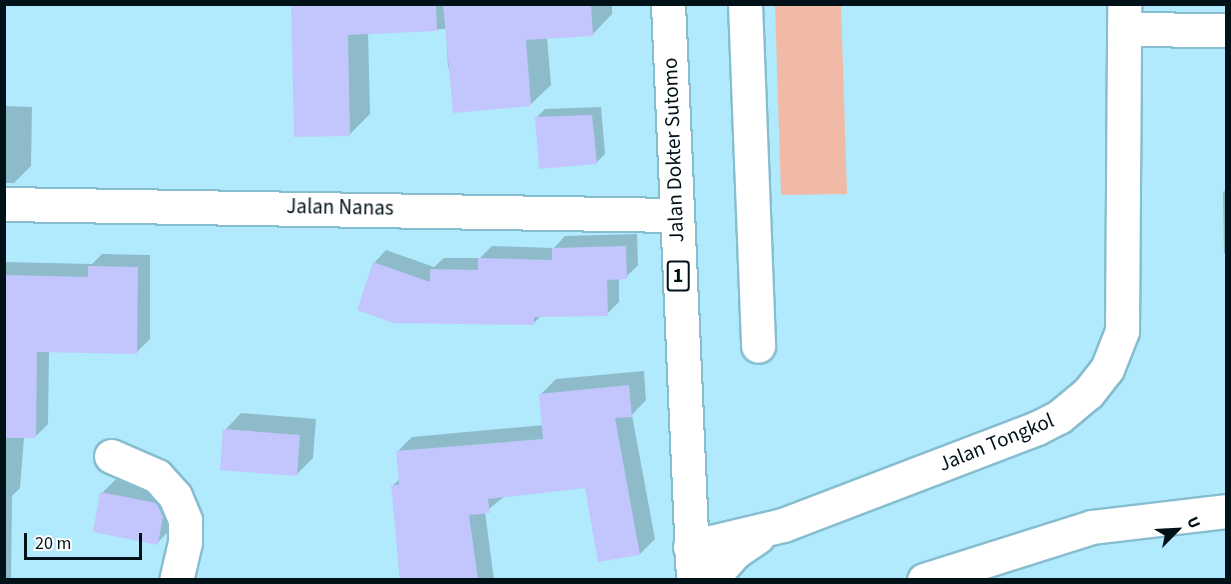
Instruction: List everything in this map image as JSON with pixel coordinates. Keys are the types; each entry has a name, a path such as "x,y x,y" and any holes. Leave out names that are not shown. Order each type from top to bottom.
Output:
{"main road":[{"name":"Jalan Dokter Sutomo","path":"668,4 690,547"},
{"path":"745,4 758,346"},
{"path":"1124,17 1227,30"},
{"name":"Jalan Tongkol","path":"690,547 783,525 1037,428 1076,404 1107,369 1122,331 1124,17"},
{"name":"Jalan Nanas","path":"4,204 675,215"},
{"path":"111,456 157,476 175,496 185,520 185,542 176,579"},
{"path":"924,579 1092,527 1227,511"},
{"path":"710,579 748,541 783,525"},
{"name":"1","path":"690,547 693,579"}],"shaded area":[{"path":"775,5 841,5 847,194 781,195"}],"building":[{"path":"291,4 436,4 437,31 348,35 350,136 294,137"},
{"path":"443,4 591,4 593,36 526,40 531,106 453,113"},
{"path":"592,115 597,164 539,169 535,117"},
{"path":"626,246 627,279 607,280 608,316 534,317 534,325 393,323 357,310 373,262 430,282 430,269 478,270 478,258 552,260 552,248"},
{"path":"88,266 138,267 137,354 37,352 36,438 4,438 4,275 88,277"},
{"path":"629,385 632,417 615,418 640,555 598,562 585,488 488,499 490,513 469,515 478,579 400,579 391,485 399,485 396,451 543,439 539,394"},
{"path":"223,429 300,435 297,476 220,470"},
{"path":"100,492 156,503 163,516 158,545 93,532"}]}
